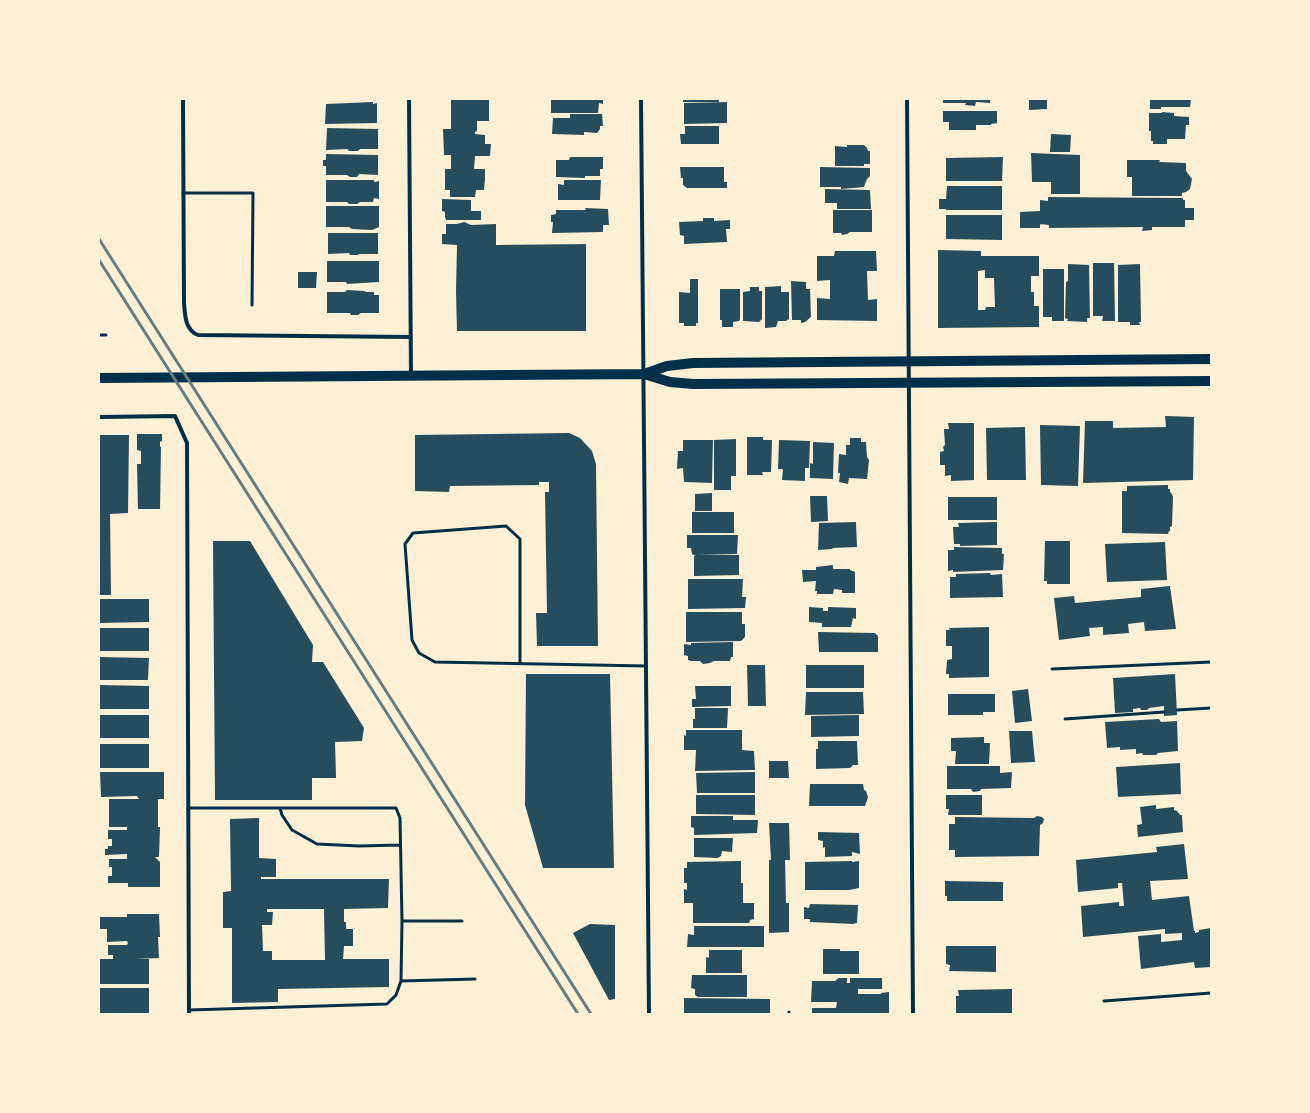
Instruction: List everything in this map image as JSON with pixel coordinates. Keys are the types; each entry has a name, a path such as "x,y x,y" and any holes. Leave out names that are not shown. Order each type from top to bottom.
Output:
{"main road":[{"path":"644,374 667,366 693,363 1211,359"},
{"path":"99,378 644,374 670,382 693,384 1211,380"}],"street":[{"path":"183,99 184,303 187,322 192,333 198,335 411,337"},
{"path":"409,99 411,375"},
{"path":"641,99 649,1014"},
{"path":"907,99 913,1014"},
{"path":"99,417 175,416 187,443 190,1012"}],"lane":[{"path":"184,193 253,193 252,305"},
{"path":"99,335 106,336"},
{"path":"520,663 520,539 506,526 413,533 405,544 412,640 419,654 435,662 646,666"},
{"path":"1052,669 1211,662"},
{"path":"1177,710 1211,708"},
{"path":"1065,719 1164,712"},
{"path":"189,808 396,808 400,818 402,921 401,981 396,995 387,1004 190,1012"},
{"path":"280,808 282,815 292,830 317,844 359,846 400,845"},
{"path":"402,921 462,921"},
{"path":"401,981 475,979"},
{"path":"1104,1001 1211,994"}],"building":[{"path":"451,99 489,99 489,121 477,121 477,131 475,132 475,134 485,135 485,144 491,144 490,156 475,156 474,169 485,169 485,179 484,190 476,190 475,197 450,197 450,190 445,190 445,169 451,169 451,155 444,155 443,129 451,129"},
{"path":"551,99 603,99 603,104 599,103 598,113 551,113"},
{"path":"683,99 719,99 719,102 683,102"},
{"path":"943,99 990,99 990,103 976,102 975,106 965,105 966,103 943,103"},
{"path":"1029,99 1047,99 1047,109 1029,110"},
{"path":"1150,99 1191,99 1190,107 1161,107 1161,109 1150,109"},
{"path":"373,102 373,104 377,103 377,123 325,124 326,104"},
{"path":"727,102 727,123 684,124 684,103"},
{"path":"943,111 997,111 997,123 991,125 976,125 976,130 949,130 949,122 943,122"},
{"path":"1149,113 1174,113 1174,116 1189,117 1189,125 1186,125 1185,139 1167,139 1167,144 1153,144 1153,141 1151,141 1151,131 1149,131"},
{"path":"570,114 602,114 603,126 600,126 597,133 584,132 584,135 552,134 553,118 570,118"},
{"path":"685,126 719,126 719,144 681,144 680,134 685,134"},
{"path":"327,128 378,129 378,149 360,149 358,151 349,151 347,149 326,150"},
{"path":"1051,134 1071,135 1070,152 1050,152"},
{"path":"847,145 864,145 868,151 870,151 870,164 864,164 864,166 835,166 835,146 847,147"},
{"path":"1031,153 1080,155 1080,194 1051,194 1051,182 1032,182"},
{"path":"326,154 378,155 378,175 359,174 357,177 350,177 347,175 326,175 326,166 323,166 323,160 326,160"},
{"path":"570,157 603,157 603,169 600,169 600,176 585,176 585,178 556,177 556,160 569,160"},
{"path":"1003,157 1002,181 946,181 946,158"},
{"path":"1127,160 1160,160 1159,162 1186,163 1186,171 1192,179 1190,189 1182,193 1182,196 1132,196 1132,177 1127,177"},
{"path":"680,167 724,167 724,182 727,182 727,188 687,188 683,185"},
{"path":"820,167 870,168 870,176 864,187 841,189 841,187 820,187"},
{"path":"326,180 379,181 379,199 374,198 373,202 360,202 357,204 349,204 347,202 326,202"},
{"path":"564,180 601,180 600,200 558,200 558,184 564,185"},
{"path":"947,186 1002,186 1002,210 939,209 939,199 946,199"},
{"path":"825,189 870,190 871,209 837,209 837,203 825,203"},
{"path":"1048,197 1183,198 1183,200 1185,200 1185,208 1194,208 1194,220 1185,220 1185,227 1152,227 1152,230 1142,231 1143,227 1049,228 1049,225 1040,224 1040,200 1048,201"},
{"path":"442,199 471,200 471,211 481,211 481,220 446,220 445,212 442,211"},
{"path":"326,206 379,206 379,227 372,230 352,229 349,227 326,227"},
{"path":"585,208 608,209 609,225 603,225 603,232 552,233 553,222 551,222 551,215 556,214 556,210 586,210"},
{"path":"833,210 872,210 872,232 850,232 842,235 841,233 833,233"},
{"path":"1040,211 1040,228 1020,228 1020,212"},
{"path":"946,215 1002,215 1002,240 946,239"},
{"path":"703,218 714,218 714,221 730,220 730,229 726,229 727,242 684,244 684,236 680,235 679,222 703,221"},
{"path":"464,222 471,225 496,224 496,245 586,244 586,331 457,331 457,245 442,244 442,234 446,234 446,224 457,224"},
{"path":"328,233 378,233 378,254 328,254"},
{"path":"938,250 981,251 981,256 1039,256 1039,276 1031,276 1031,292 1034,292 1034,306 1039,306 1039,327 938,328","holes":["985,270 985,278 994,278 995,307 986,307 985,310 978,310 978,271"]},
{"path":"835,251 876,251 877,271 867,271 868,300 877,299 877,321 817,320 817,298 830,299 830,280 817,281 817,256 834,256"},
{"path":"327,261 379,261 379,282 347,284 346,282 327,282"},
{"path":"1093,263 1114,263 1115,321 1102,321 1103,316 1093,316"},
{"path":"1068,264 1089,265 1090,318 1087,318 1087,322 1067,321 1068,319 1065,318"},
{"path":"1140,264 1140,325 1130,325 1130,322 1118,322 1118,265"},
{"path":"1043,269 1064,269 1064,321 1052,321 1052,317 1043,317"},
{"path":"298,272 317,272 316,288 298,288"},
{"path":"690,279 698,279 698,323 696,323 696,326 684,326 684,323 679,323 679,292 690,293"},
{"path":"791,281 806,282 806,289 810,289 811,317 805,322 801,323 801,320 792,320"},
{"path":"781,286 781,292 789,292 789,319 786,321 778,321 776,327 765,328 765,287"},
{"path":"750,287 759,287 759,291 762,291 762,319 759,322 743,321 743,292 750,291"},
{"path":"720,289 740,289 740,319 739,321 733,322 733,327 722,327 722,320 720,320"},
{"path":"347,290 374,292 374,295 379,295 379,313 361,313 358,315 351,315 350,313 327,313 327,292 345,292"},
{"path":"1165,416 1194,417 1193,480 1083,483 1085,421 1113,421 1113,428 1166,427"},
{"path":"948,423 974,423 974,480 951,481 951,475 945,476 945,465 940,465 940,452 944,451 944,429 949,429"},
{"path":"1040,425 1080,426 1078,486 1041,485"},
{"path":"1025,427 1026,480 987,480 986,428"},
{"path":"569,433 580,438 592,451 596,464 598,646 537,646 536,613 547,613 545,492 549,492 549,482 539,482 539,485 450,486 449,492 415,491 415,435"},
{"path":"137,434 162,434 162,441 160,442 160,509 138,509 137,464 141,464 141,451 137,450"},
{"path":"99,435 129,435 128,513 110,514 111,595 99,595"},
{"path":"747,437 763,437 763,440 772,440 771,472 762,472 763,475 747,475"},
{"path":"850,438 861,438 861,442 866,442 867,457 869,460 867,479 849,478 848,484 839,482 840,473 838,473 839,454 846,455 846,445 850,445"},
{"path":"736,439 736,476 731,476 731,490 714,490 714,440"},
{"path":"683,440 713,440 712,483 684,482 683,468 677,469 678,451 683,451"},
{"path":"779,440 810,441 809,468 805,468 805,481 782,480 783,469 778,469"},
{"path":"813,442 834,443 833,479 810,478 810,463 813,464"},
{"path":"1168,485 1168,489 1170,489 1173,497 1172,526 1170,527 1168,534 1122,533 1122,491 1127,491 1127,486"},
{"path":"712,493 712,511 695,511 695,494"},
{"path":"810,496 827,496 828,521 811,522"},
{"path":"948,497 997,497 997,520 948,520"},
{"path":"692,512 734,512 734,533 692,533"},
{"path":"856,522 857,547 818,550 819,523"},
{"path":"997,522 997,545 960,546 960,544 954,544 953,527 959,527 958,523"},
{"path":"687,535 738,535 737,554 698,555 739,555 739,575 694,576 694,556 696,556 692,554 691,548 687,548"},
{"path":"213,541 250,541 313,645 312,662 323,662 364,728 362,741 335,742 336,778 312,778 312,800 215,800"},
{"path":"1045,541 1070,541 1070,584 1047,584 1047,581 1044,581"},
{"path":"1165,542 1167,580 1107,582 1105,544"},
{"path":"954,547 1002,548 1002,554 1004,554 1003,570 948,571 948,550 954,550"},
{"path":"833,565 833,569 850,569 855,572 855,593 842,593 842,590 834,589 833,594 817,594 817,591 815,591 816,581 803,582 802,570 816,570 816,567"},
{"path":"990,573 991,575 1002,574 1003,597 950,598 950,577 956,577 956,574"},
{"path":"688,579 743,579 742,597 746,597 745,608 688,609"},
{"path":"1170,586 1176,629 1145,631 1144,622 1128,624 1129,633 1103,635 1103,627 1089,628 1090,636 1059,640 1054,598 1074,596 1075,603 1141,597 1141,589"},
{"path":"99,599 149,599 149,622 99,623"},
{"path":"809,607 823,608 823,611 828,611 828,607 856,608 856,619 853,618 851,627 822,627 822,623 809,622"},
{"path":"686,612 742,612 742,624 745,624 745,637 741,641 686,642"},
{"path":"989,627 989,677 949,678 949,674 946,674 947,660 952,659 952,646 946,646 946,630 950,630 949,628"},
{"path":"99,628 149,628 149,651 99,651"},
{"path":"818,632 875,633 878,636 878,652 819,652"},
{"path":"733,642 733,657 731,657 730,661 714,661 703,664 700,661 688,660 688,656 684,655 684,644 691,645 691,643"},
{"path":"99,657 149,658 148,680 99,680"},
{"path":"747,665 765,665 766,706 748,706"},
{"path":"806,665 864,665 864,688 806,688"},
{"path":"526,674 610,674 614,868 543,868 525,805"},
{"path":"1175,674 1177,715 1164,716 1164,706 1149,708 1147,710 1141,710 1140,708 1133,709 1133,712 1115,713 1113,678"},
{"path":"99,685 149,686 149,709 99,709"},
{"path":"695,686 731,686 731,706 692,707 692,699 696,699"},
{"path":"1028,689 1032,721 1015,723 1012,691"},
{"path":"806,692 863,692 864,714 805,715"},
{"path":"948,694 995,694 995,712 983,712 983,715 948,715"},
{"path":"695,708 728,708 727,728 693,728"},
{"path":"99,715 149,715 149,738 99,738"},
{"path":"859,715 859,736 811,737 811,716"},
{"path":"1159,719 1161,722 1177,721 1178,751 1158,753 1156,755 1143,755 1142,753 1136,754 1136,749 1120,750 1120,747 1107,748 1105,722"},
{"path":"686,730 742,730 742,750 754,751 755,770 695,771 696,750 684,750 684,735 686,736"},
{"path":"1009,731 1032,731 1035,762 1011,763"},
{"path":"984,737 984,743 990,743 989,764 955,764 956,751 951,751 951,738"},
{"path":"818,741 857,741 858,765 853,765 850,768 816,769 816,749 818,749"},
{"path":"99,744 149,744 149,768 99,768"},
{"path":"769,761 788,761 789,778 769,778"},
{"path":"1180,763 1181,794 1118,797 1116,767"},
{"path":"947,766 1000,766 1000,773 1012,772 1011,788 981,789 980,791 973,792 971,789 947,789"},
{"path":"100,772 164,772 164,799 158,799 158,827 160,827 159,857 155,857 160,862 160,887 128,887 128,883 108,883 108,876 112,876 112,867 109,867 109,859 127,859 127,854 105,855 105,849 108,849 108,846 112,846 112,839 108,839 108,830 127,830 127,827 109,827 109,799 139,799 137,796 101,797"},
{"path":"755,772 755,793 697,793 696,773"},
{"path":"810,784 863,784 864,790 866,791 868,797 865,806 809,806"},
{"path":"696,795 755,795 755,815 696,814"},
{"path":"946,795 982,795 982,815 948,815 949,809 946,809"},
{"path":"1156,805 1156,809 1174,807 1174,810 1182,815 1183,832 1138,837 1137,825 1142,824 1140,807"},
{"path":"691,816 733,816 733,820 758,820 757,833 694,835 694,828 691,827"},
{"path":"1037,816 1044,819 1043,823 1040,825 1039,856 955,857 955,850 949,850 949,824 955,824 955,817 1034,818"},
{"path":"259,818 259,858 276,859 276,877 261,877 261,879 389,879 388,908 344,909 344,922 346,922 346,929 353,929 353,946 344,946 343,959 389,959 389,987 278,989 278,1002 232,1003 232,928 223,928 223,892 231,891 230,819","holes":["267,909 324,909 325,960 272,960 272,951 263,951 262,925 272,925 273,912 267,912"]},
{"path":"769,823 789,823 790,860 785,860 786,903 789,903 789,932 769,933 769,860 771,860"},
{"path":"818,832 859,833 860,854 852,852 852,856 825,857 825,847 823,848 823,841 818,840"},
{"path":"694,838 733,838 732,852 722,851 721,856 718,858 694,857"},
{"path":"1184,844 1188,879 1150,881 1152,900 1189,896 1195,933 1199,932 1199,930 1211,928 1211,967 1195,968 1194,962 1141,969 1138,936 1161,934 1161,942 1182,940 1182,933 1165,934 1165,929 1083,937 1081,906 1119,902 1119,906 1124,906 1122,883 1118,883 1118,888 1078,892 1076,860 1157,852 1156,847"},
{"path":"741,861 743,903 754,903 754,919 750,920 749,923 693,923 693,903 684,903 684,889 687,890 687,883 684,883 684,868 687,868 687,862"},
{"path":"859,861 859,888 849,890 805,890 805,862"},
{"path":"945,881 1003,882 1003,901 947,901 947,896 945,896"},
{"path":"810,904 858,905 857,923 810,922 810,919 804,919 804,907 809,908"},
{"path":"127,914 159,914 159,958 136,959 149,959 149,984 99,984 99,959 113,959 113,955 108,955 108,945 127,945 128,943 127,941 107,942 107,929 100,929 100,917 127,917"},
{"path":"590,924 615,925 615,999 609,1000 573,933"},
{"path":"694,926 764,926 764,947 687,947 688,934 694,935"},
{"path":"946,946 996,946 996,972 949,971 950,965 946,964"},
{"path":"823,949 859,951 859,974 823,974"},
{"path":"709,950 742,950 742,973 706,973 706,957 709,958"},
{"path":"692,975 747,975 747,997 698,997 695,995 695,989 691,988"},
{"path":"839,978 847,978 847,983 850,983 850,978 882,978 882,989 858,989 858,994 881,994 889,992 889,1014 812,1014 812,1008 836,1008 837,1002 811,1002 812,981 835,981"},
{"path":"99,988 149,988 149,1013 99,1013"},
{"path":"1012,989 1012,1014 956,1014 956,996 959,996 958,990"},
{"path":"684,998 770,999 770,1014 684,1014"}],"railway":[{"path":"99,239 591,1014"},
{"path":"99,260 578,1014"}]}
